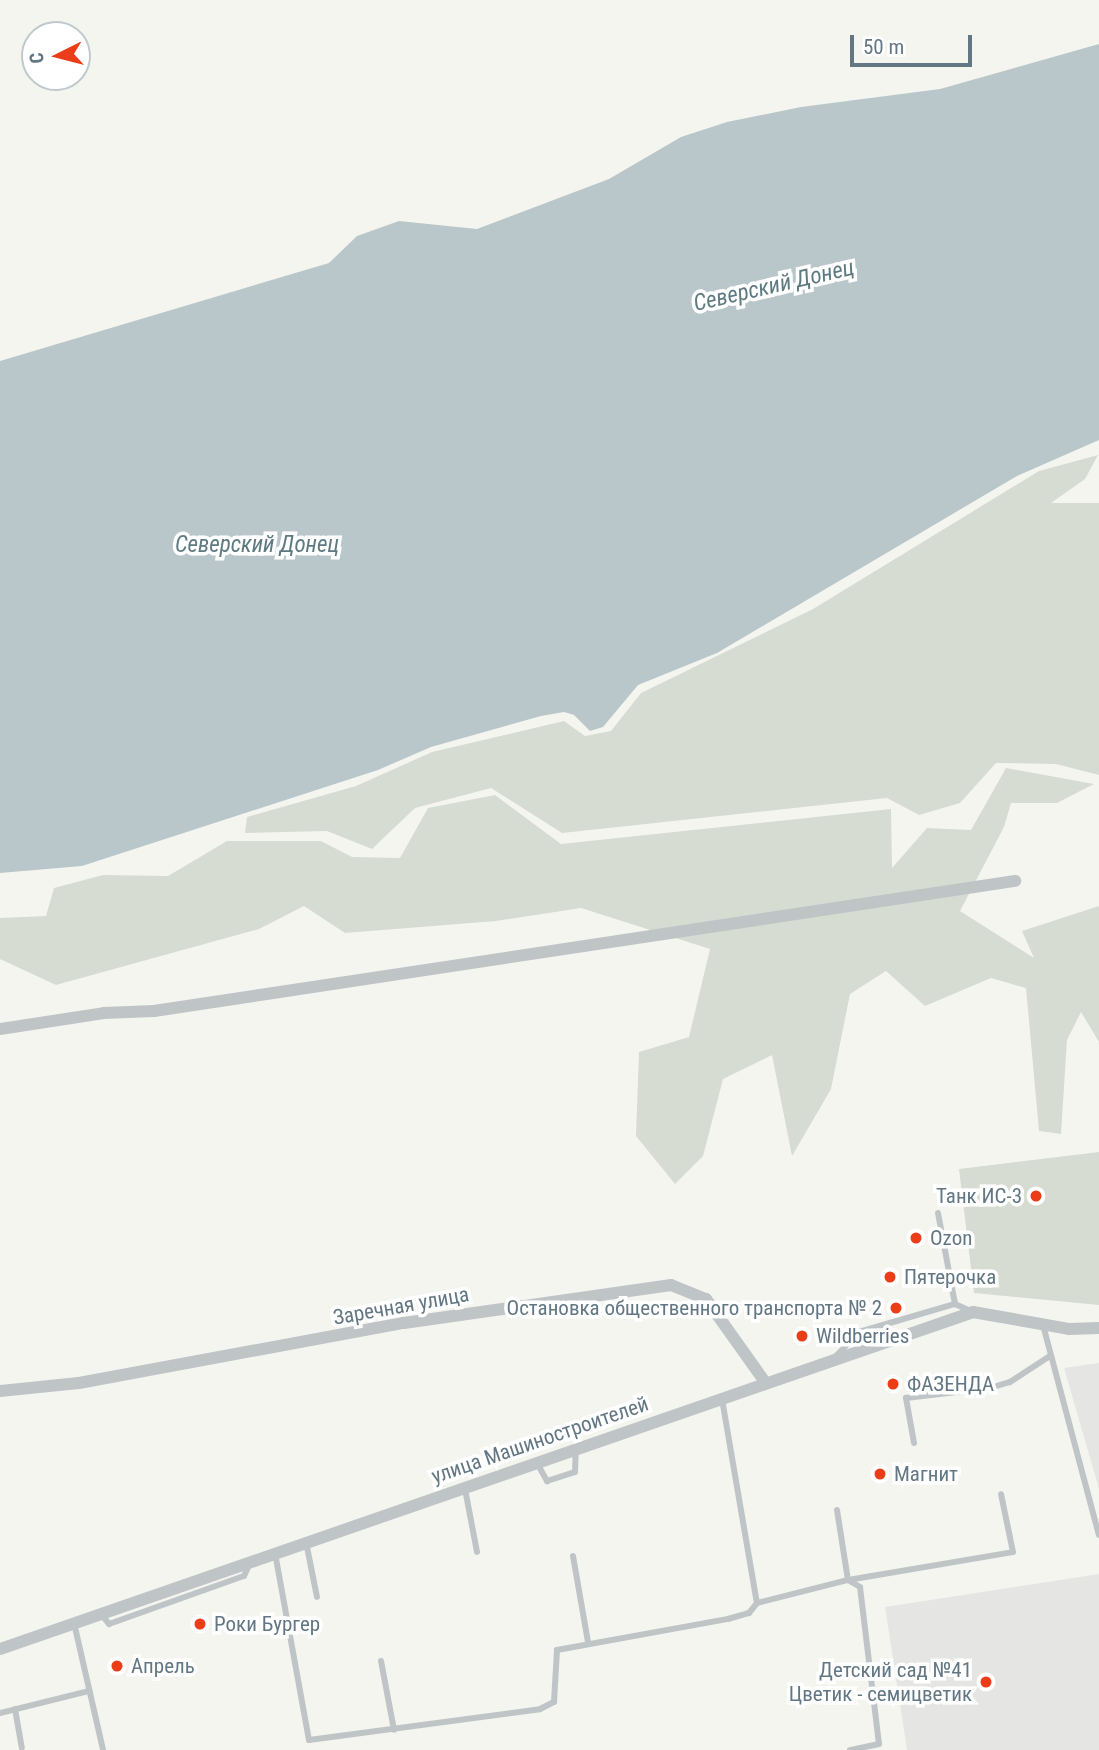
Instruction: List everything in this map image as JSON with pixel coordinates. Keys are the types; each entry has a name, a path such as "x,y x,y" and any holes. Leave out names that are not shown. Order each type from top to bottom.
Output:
{"street":[{"path":"0,1029 104,1013 154,1011 1015,881"},
{"name":"Заречная улица","path":"0,1391 79,1383 404,1323 671,1285 706,1299 765,1382"},
{"name":"улица Машиностроителей","path":"0,1649 275,1551 973,1311 1043,1325 1099,1328"}],"lane":[{"path":"938,1213 955,1304"},
{"path":"835,1357 859,1332 955,1304 973,1311"},
{"path":"1043,1325 1099,1535"},
{"path":"915,1443 906,1398 990,1388 1010,1382 1050,1356"},
{"path":"722,1399 757,1602"},
{"path":"536,1462 547,1481 575,1472 576,1447"},
{"path":"465,1487 477,1552"},
{"path":"275,1551 309,1740 540,1709 554,1702 557,1650 588,1642 728,1619 749,1613 757,1602 848,1580 1013,1552 1001,1494"},
{"path":"837,1510 848,1580"},
{"path":"305,1541 317,1597"},
{"path":"573,1556 588,1642"},
{"path":"848,1580 860,1587 879,1744 850,1750"},
{"path":"74,1622 103,1750"},
{"path":"381,1661 394,1730"},
{"path":"0,1713 89,1691"},
{"path":"15,1709 22,1747"}],"shaded area":[{"path":"1098,455 1085,479 1051,503 1099,503 1099,775 1056,764 996,763 960,803 919,815 887,798 562,833 491,788 415,808 372,849 327,831 245,833 247,817 356,786 432,752 564,721 585,736 611,731 641,693 813,609 1039,471"},
{"path":"1006,768 1094,784 1057,803 1011,803 1004,827 960,911 1034,958 1022,931 1099,906 1099,1042 1081,1012 1067,1040 1061,1134 1039,1131 1026,988 991,978 925,1006 886,971 850,994 831,1089 792,1156 772,1055 723,1079 703,1156 675,1184 636,1136 639,1052 689,1037 710,949 581,908 496,921 345,933 304,906 259,929 56,985 0,959 0,918 46,916 54,888 103,875 168,876 227,841 321,841 352,857 400,858 428,808 495,795 561,844 891,809 892,868 927,828 971,830"},
{"path":"1099,1152 1099,1305 974,1293 959,1169"},
{"path":"1099,1363 1099,1489 1064,1368"},
{"path":"1099,1574 1099,1750 907,1750 885,1607"}],"water":[{"name":"Северский Донец","path":"1099,44 1099,440 1017,476 717,653 638,685 603,727 590,731 574,715 564,712 541,716 431,747 378,770 82,866 0,873 0,361 329,263 357,236 399,221 477,229 609,179 681,137 727,122 801,107 940,89"}],"place":[{"name":"Танк ИС-3","path":"1036,1196"},
{"name":"Ozon","path":"916,1238"},
{"name":"Пятерочка","path":"890,1277"},
{"name":"Остановка общественного транспорта № 2","path":"896,1308"},
{"name":"Wildberries","path":"802,1336"},
{"name":"ФАЗЕНДА","path":"893,1384"},
{"name":"Магнит","path":"880,1474"},
{"name":"Роки Бургер","path":"200,1624"},
{"name":"Апрель","path":"117,1666"},
{"name":"Детский сад №41 Цветик - семицветик","path":"986,1682"}]}
